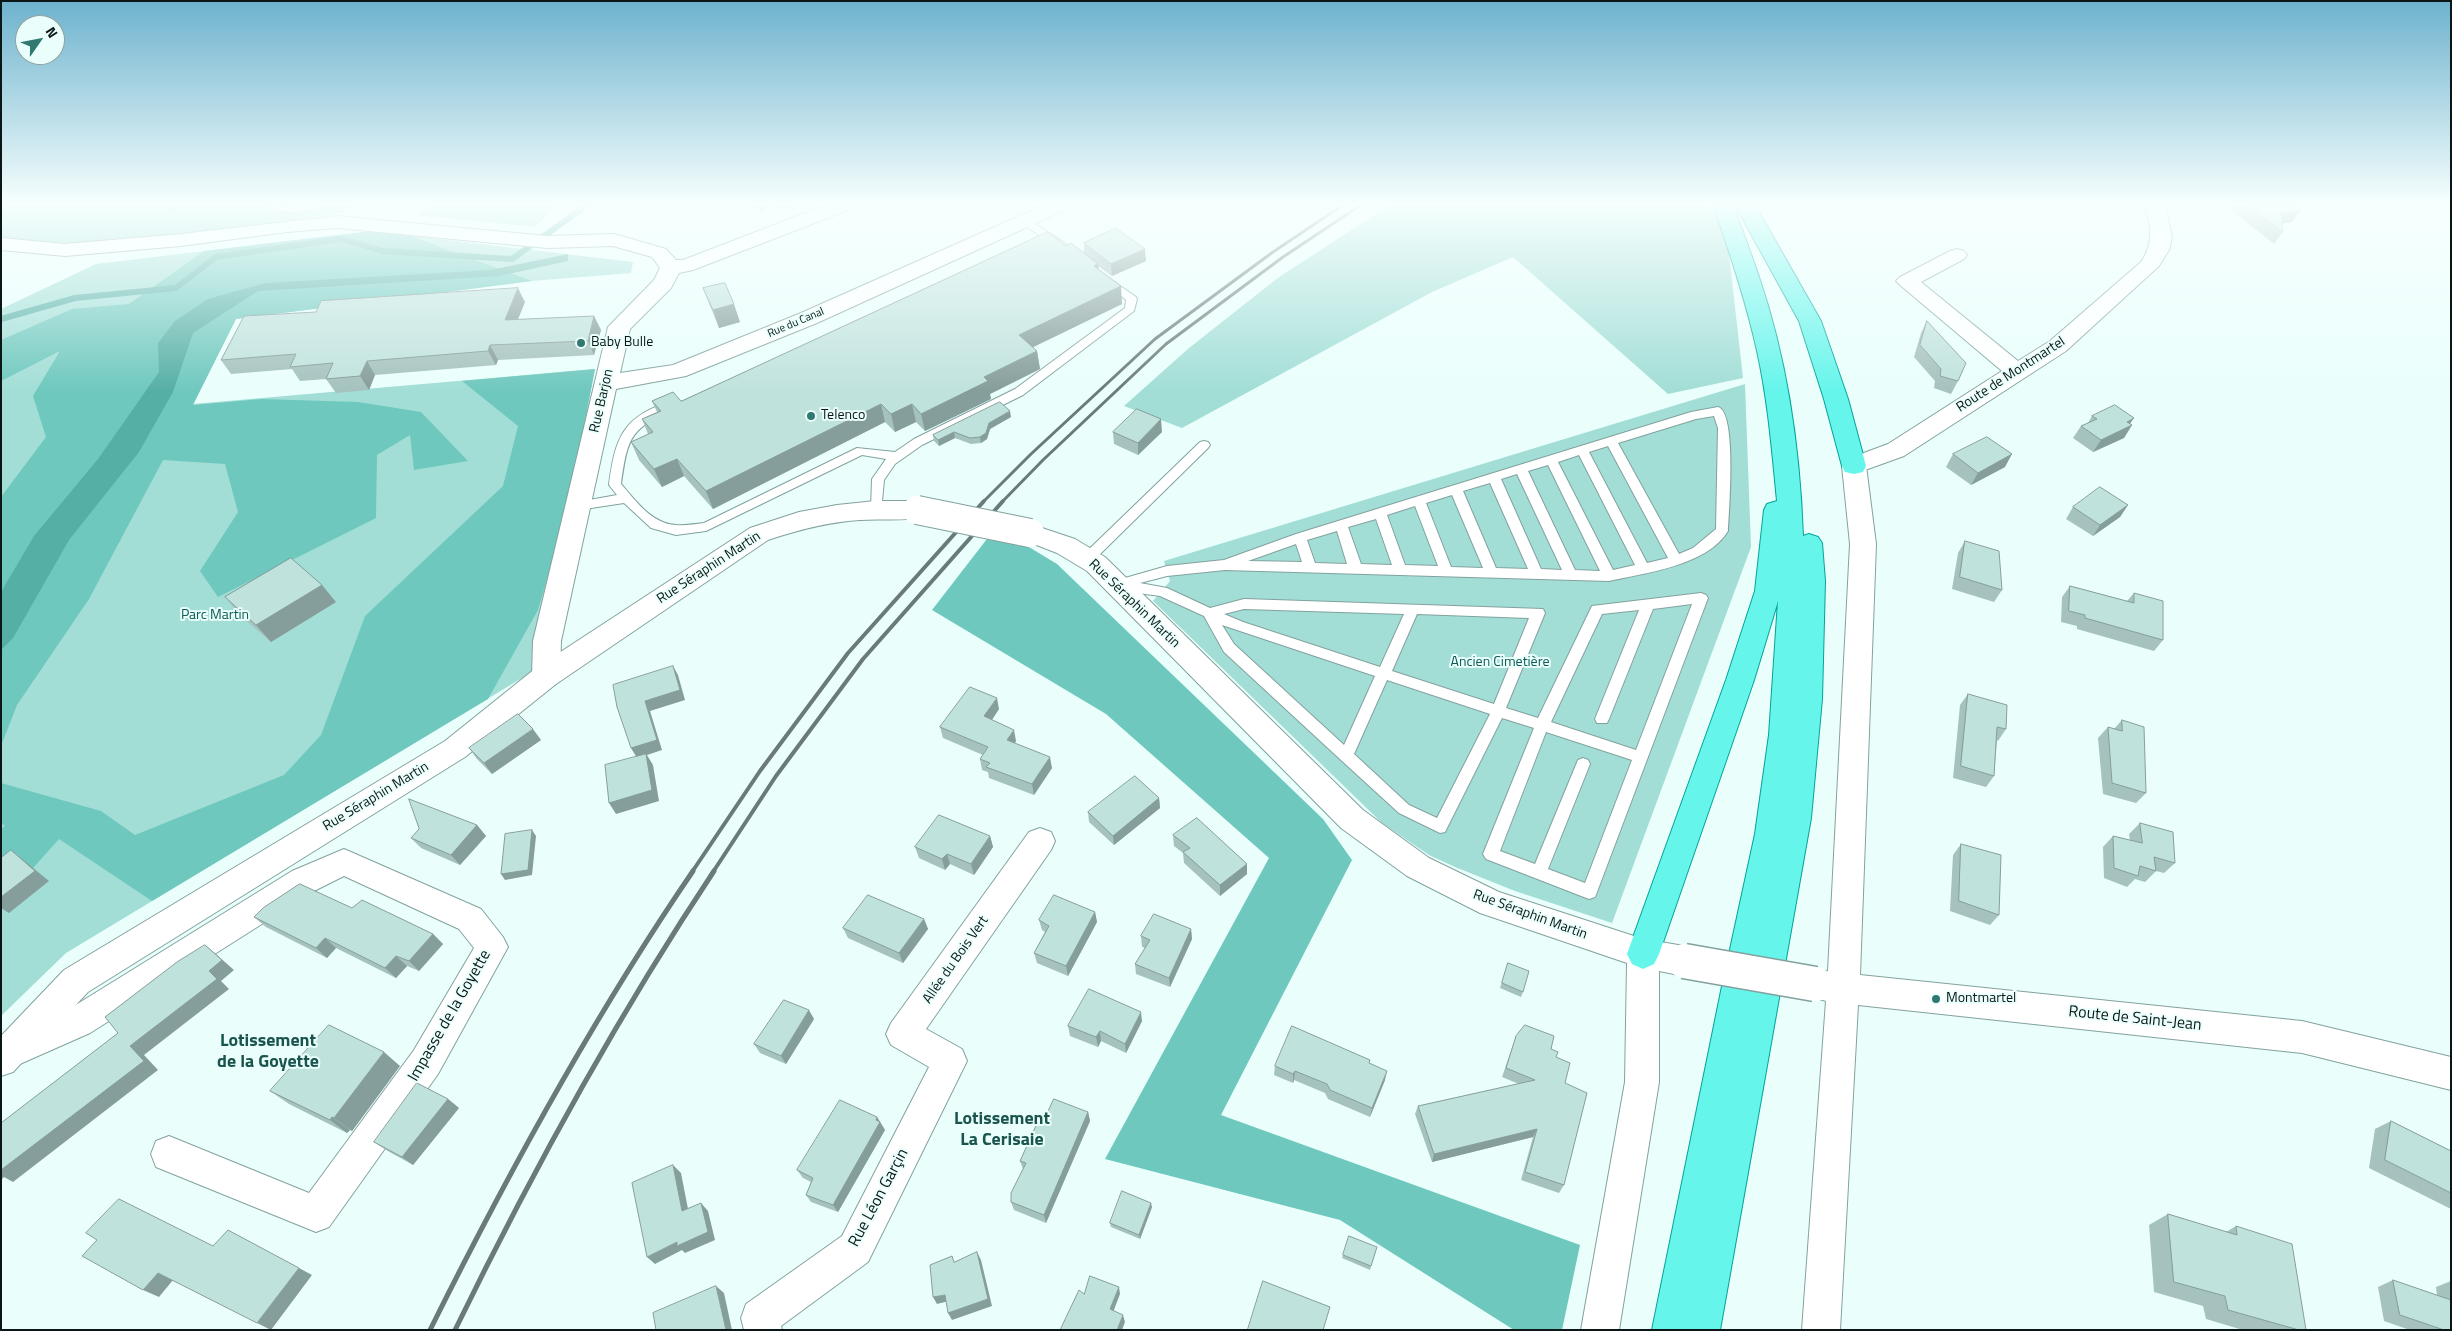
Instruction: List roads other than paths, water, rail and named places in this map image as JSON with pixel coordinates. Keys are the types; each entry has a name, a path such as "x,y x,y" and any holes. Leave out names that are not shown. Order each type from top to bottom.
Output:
{"main road":[{"path":"1671,1330 1774,811 1787,694 1793,577 1790,503 1773,371 1756,304 1744,267"},
{"path":"1700,1330 1796,818 1808,699 1812,581 1803,455 1790,372 1772,304 1759,267"},
{"path":"1780,267 1810,321 1836,399 1854,466"},
{"path":"1643,954 1740,680 1768,591 1777,502 1773,371"}],"street":[{"name":"Rue Barjon","path":"546,676 547,641 619,327 663,283 671,267"},
{"name":"Rue du Canal","path":"606,383 678,371 810,318 922,267"},
{"path":"1935,267 1907,282 2017,372"},
{"name":"Route de Montmartel","path":"1854,466 1896,450 2058,346 2148,267"},
{"path":"1821,1330 1829,986 1863,544 1854,466"},
{"name":"Rue Séraphin Martin","path":"5,1056 76,980 455,749 546,676 759,534 792,521 842,511 877,509 918,510 1030,533 1066,546 1096,564 1352,819 1418,867 1491,903 1643,954 1684,961"},
{"name":"Allée du Bois Vert","path":"950,1061 903,1034 1040,841"},
{"name":"Impasse de la Goyette","path":"5,1056 78,1022 303,881 344,862 470,919 492,947 426,1062 316,1214 169,1154"},
{"path":"1600,1330 1642,1082 1643,954"},
{"name":"Route de Saint-Jean","path":"1684,961 1829,986 2302,1037 2451,1074"},
{"name":"Rue Léon Garçin","path":"763,1330 760,1318 855,1249 950,1061"}],"lane":[{"path":"877,509 878,479 898,457 918,442 1020,392 1130,309 1132,299 1098,273"},
{"path":"684,400 639,420 626,434 619,456 615,485 655,525 676,530 706,527 862,451 898,457"},
{"path":"1116,585 1167,571 1225,565 1609,576 1644,570 1676,561 1698,551 1722,531 1724,428 1718,411 1694,415 1300,537 1225,565"},
{"path":"1611,441 1676,561"},
{"path":"1088,559 1204,445"},
{"path":"1582,450 1644,570"},
{"path":"1552,459 1609,576"},
{"path":"1521,468 1572,574"},
{"path":"1494,477 1537,574"},
{"path":"1456,489 1492,573"},
{"path":"578,506 627,498"},
{"path":"1419,500 1447,572"},
{"path":"1380,513 1401,571"},
{"path":"1341,525 1356,570"},
{"path":"1300,537 1310,568"},
{"path":"1116,585 1162,591 1238,626 1640,757"},
{"path":"1701,598 1590,892 1491,854 1542,725 1597,610 1701,598"},
{"path":"1244,604 1538,613 1498,711 1440,827 1404,809 1229,648 1209,613 1244,604"},
{"path":"1602,719 1648,604"},
{"path":"1346,756 1413,609"},
{"path":"1539,873 1583,764"}],"waterway":[{"path":"1,319 75,298 176,288 203,267"}],"railway":[{"path":"984,501 1031,454 1155,339 1253,267"},
{"path":"1002,502 1043,460 1166,344 1269,267"},
{"path":"692,872 760,771 848,653 984,501"},
{"path":"713,872 776,776 863,659 1003,501"},
{"path":"430,1330 490,1212 554,1096 621,982 693,871"},
{"path":"455,1330 514,1212 577,1096 643,982 714,871"}],"place":[{"name":"Baby Bulle","path":"581,343"},
{"name":"Telenco","path":"811,416"},
{"name":"Montmartel","path":"1936,999"}],"district":[{"name":"Lotissement de la Goyette","path":"268,1052"},
{"name":"Lotissement La Cerisaie","path":"1002,1130"}],"park label":[{"name":"Parc Martin","path":"215,616"},
{"name":"Ancien Cimetière","path":"1500,663"}]}
